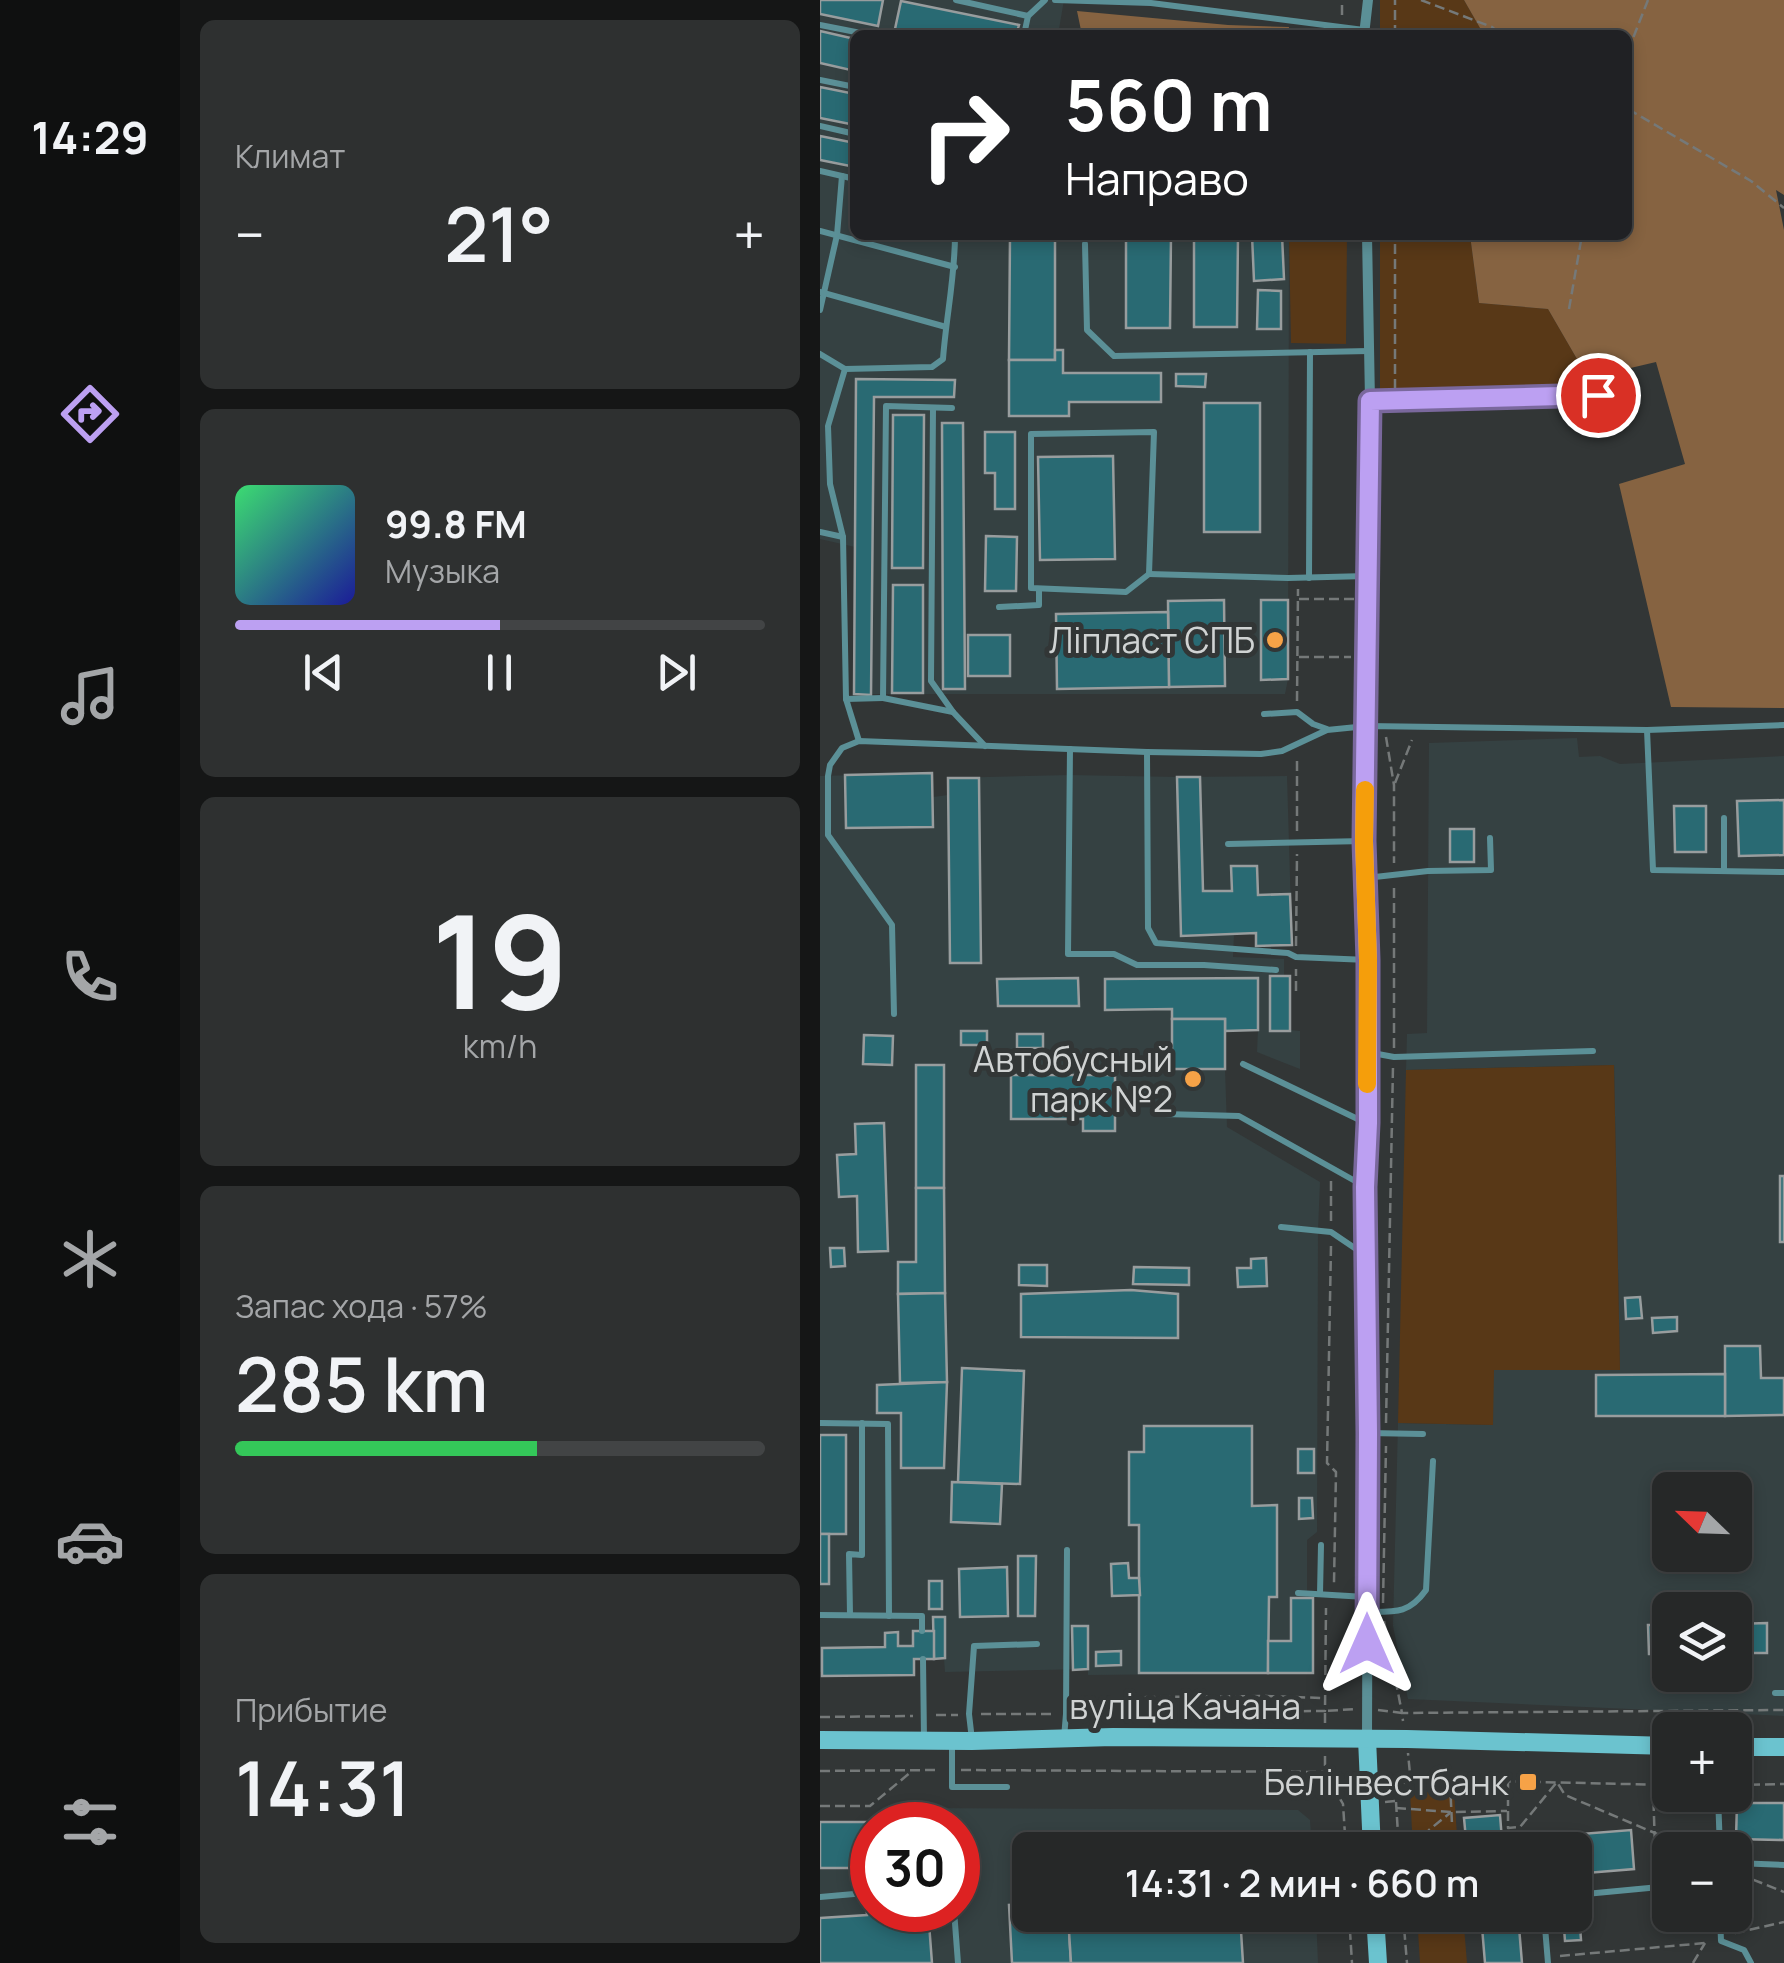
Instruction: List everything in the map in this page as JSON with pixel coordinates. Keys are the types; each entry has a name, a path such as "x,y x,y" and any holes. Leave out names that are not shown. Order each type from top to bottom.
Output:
{"main road":[{"name":"вуліца Качана","path":"820,1740 1367,1738 1652,1746"},
{"path":"1367,1738 1371,1832"},
{"path":"1752,1747 1784,1747"},
{"path":"1376,1932 1378,1963"}],"street":[{"path":"1364,30 1368,0"},
{"path":"1367,1738 1368,960 1364,841 1370,401 1368,240"}],"lane":[{"path":"956,0 1028,16"},
{"path":"1025,30 1028,16 1045,0"},
{"path":"1055,0 1151,2 1356,30"},
{"path":"820,25 850,31"},
{"path":"820,80 850,85"},
{"path":"820,126 850,133"},
{"path":"820,171 850,178"},
{"path":"820,310 838,235 842,176"},
{"path":"820,230 850,238"},
{"path":"856,240 955,268"},
{"path":"820,354 845,369 932,368 943,360 955,240"},
{"path":"1085,244 1087,330 1114,356 1370,351"},
{"path":"822,292 946,328"},
{"path":"1309,578 1310,352"},
{"path":"845,369 824,425 830,484 843,537 846,699 859,741"},
{"path":"1370,401 1598,395"},
{"path":"883,698 886,406 952,408"},
{"path":"933,408 931,681 952,712 986,747"},
{"path":"1148,574 1154,432 1031,434 1031,588 1126,592 1148,574 1367,576"},
{"path":"820,483 830,484"},
{"path":"820,532 843,537"},
{"path":"999,607 1040,605 1039,588"},
{"path":"846,699 883,698 952,712"},
{"path":"1264,714 1298,712 1328,730"},
{"path":"894,1014 892,925 828,835 830,764 842,748 859,741 1261,754 1282,752 1328,730 1384,725 1647,730 1784,724"},
{"path":"1647,730 1653,870 1784,872"},
{"path":"1070,749 1068,954 1114,954 1137,966 1276,970"},
{"path":"1147,752 1148,928 1156,943 1288,954 1296,958 1368,960"},
{"path":"1724,818 1724,871"},
{"path":"1365,878 1428,870 1490,870 1490,838"},
{"path":"1228,844 1364,841"},
{"path":"1366,1052 1394,1057 1593,1050"},
{"path":"1243,1064 1368,1123"},
{"path":"1164,1114 1239,1116 1365,1187"},
{"path":"1281,1227 1331,1232 1366,1256"},
{"path":"820,1423 888,1424 889,1616"},
{"path":"850,1615 849,1554 862,1554 862,1423"},
{"path":"1368,1433 1423,1434"},
{"path":"1368,1612 1408,1609 1426,1590 1434,1462"},
{"path":"1321,1545 1323,1595"},
{"path":"1064,1739 1068,1550"},
{"path":"1298,1593 1368,1597"},
{"path":"820,1615 922,1616 922,1631"},
{"path":"972,1742 969,1714 974,1646 1038,1644"},
{"path":"923,1660 924,1741"},
{"path":"1774,1692 1784,1693"},
{"path":"952,1742 952,1787 1007,1786"},
{"path":"1752,1863 1784,1865"},
{"path":"1592,1894 1652,1888"},
{"path":"820,1897 850,1894"},
{"path":"956,1932 958,1963"},
{"path":"1546,1932 1548,1960"},
{"path":"1721,1932 1721,1941 1744,1950 1751,1963"}],"path":[{"path":"1341,26 1342,0"},
{"path":"1395,30 1396,0"},
{"path":"1421,0 1496,30"},
{"path":"1632,41 1648,0"},
{"path":"1632,111 1751,181 1784,208"},
{"path":"1395,240 1395,400"},
{"path":"1568,309 1581,240"},
{"path":"1298,712 1299,577"},
{"path":"1298,599 1368,599"},
{"path":"1298,657 1367,657"},
{"path":"1384,725 1394,785 1394,1057 1382,1612 1402,1712 1784,1710"},
{"path":"1394,785 1418,726"},
{"path":"1296,992 1297,745"},
{"path":"1325,1711 1323,1595 1334,1586 1336,1472 1327,1463 1330,1169"},
{"path":"1136,1711 1146,1697 1325,1698"},
{"path":"1282,1697 1300,1711"},
{"path":"1285,1711 1304,1698"},
{"path":"820,1806 870,1806 914,1770"},
{"path":"820,1771 1325,1772"},
{"path":"1410,1774 1450,1780 1652,1784"},
{"path":"1450,1780 1452,1832"},
{"path":"1507,1832 1508,1782"},
{"path":"1508,1828 1520,1827 1557,1782"},
{"path":"1557,1782 1564,1795 1652,1833"},
{"path":"1752,1785 1784,1784"},
{"path":"1396,1801 1398,1832"},
{"path":"1343,1804 1345,1832"},
{"path":"1396,1808 1508,1811"},
{"path":"1428,1832 1452,1812"},
{"path":"1752,1879 1784,1892"},
{"path":"1721,1941 1730,1934 1784,1922"},
{"path":"1350,1932 1352,1963"},
{"path":"1404,1932 1407,1963"},
{"path":"1548,1960 1704,1943 1693,1963"}],"shaded area":[{"name":"Ліпласт СПБ","path":"820,0 1064,0 1059,30 850,30 850,240 1289,240 1285,694 854,694 855,547 820,539"},
{"path":"1380,0 1464,0 1481,30 1380,30"},
{"path":"1464,0 1784,0 1784,195 1776,190 1784,230 1784,708 1671,707 1619,484 1685,464 1656,362 1588,378 1548,309 1479,303 1471,240 1632,240 1632,30 1481,30"},
{"path":"1077,11 1289,27 1289,30 1081,30"},
{"path":"1289,240 1347,240 1346,344 1291,343"},
{"path":"1380,240 1471,240 1479,303 1548,309 1588,378 1570,389 1380,393"},
{"path":"1577,738 1579,757 1600,756 1620,764 1784,756 1784,1716 1408,1699 1393,1626 1398,1423 1492,1425 1493,1370 1620,1369 1614,1065 1406,1070 1407,1034 1427,1033 1429,743"},
{"path":"932,773 933,797 948,795 948,778 1287,776 1292,945 1256,946 1256,934 1234,934 1233,957 1284,959 1284,976 1290,976 1290,1030 1300,1031 1300,1069 1257,1052 1258,1030 1225,1031 1225,1069 1227,1127 1320,1182 1317,1532 1307,1540 1307,1597 1313,1598 1313,1673 1088,1675 1088,1669 945,1672 944,1658 914,1659 914,1675 820,1672 820,776"},
{"path":"1614,1065 1620,1370 1494,1370 1493,1425 1398,1423 1406,1070"},
{"path":"1410,1792 1454,1792 1457,1832 1412,1832"},
{"path":"980,1808 1298,1810 1310,1820 1311,1832 1012,1832 1012,1932 1317,1932 1318,1963 820,1963 820,1822 850,1822 850,1932 980,1932"},
{"path":"1418,1932 1464,1932 1467,1963 1420,1963"}],"building":[{"path":"820,0 883,0 878,26 820,14"},
{"path":"901,1 1019,25 1018,30 895,29"},
{"path":"820,31 850,38 850,70 820,63"},
{"path":"820,87 850,93 850,124 820,118"},
{"path":"820,136 850,142 850,166 820,160"},
{"path":"1010,240 1055,240 1055,360 1009,360"},
{"path":"1126,240 1171,240 1170,328 1126,328"},
{"path":"1194,240 1238,240 1237,327 1194,327"},
{"path":"1252,240 1282,240 1284,279 1254,281"},
{"path":"1258,290 1281,291 1281,329 1257,329"},
{"path":"1055,350 1063,350 1063,373 1161,373 1161,402 1069,402 1069,416 1009,416 1009,360 1055,360"},
{"path":"1176,374 1206,374 1205,387 1176,386"},
{"path":"856,379 955,380 954,397 874,397 871,695 854,694"},
{"path":"1204,403 1260,403 1260,532 1204,532"},
{"path":"893,415 924,415 923,568 892,568"},
{"path":"942,423 963,423 965,689 943,689"},
{"path":"985,432 1015,432 1015,509 995,509 995,473 985,473"},
{"path":"1113,456 1115,559 1040,560 1038,457"},
{"path":"986,536 1017,537 1016,591 985,591"},
{"path":"893,585 923,585 923,693 892,693"},
{"path":"1224,600 1225,686 1169,687 1168,601"},
{"name":"Ліпласт СПБ","path":"1261,600 1288,600 1288,679 1261,680"},
{"path":"1168,612 1169,687 1057,689 1056,614"},
{"path":"968,635 1010,635 1010,676 968,676"},
{"path":"932,773 933,827 846,828 845,775"},
{"path":"1177,777 1200,777 1203,891 1232,891 1231,866 1257,866 1258,895 1290,894 1292,945 1256,946 1256,933 1181,936"},
{"path":"948,778 979,778 981,963 950,963"},
{"path":"1784,800 1784,855 1739,856 1737,801"},
{"path":"1674,806 1706,806 1706,852 1675,852"},
{"path":"1450,829 1474,829 1474,862 1450,862"},
{"path":"1270,976 1290,976 1290,1031 1270,1031"},
{"path":"1078,978 1079,1006 998,1006 997,979"},
{"path":"1258,978 1258,1030 1225,1031 1225,1019 1172,1019 1172,1009 1105,1010 1105,979"},
{"path":"1172,1019 1225,1019 1225,1069 1172,1069"},
{"path":"961,1031 987,1031 987,1045 961,1045"},
{"path":"1017,1034 1043,1034 1043,1048 1017,1048"},
{"path":"864,1035 893,1036 892,1065 863,1064"},
{"path":"916,1065 944,1065 944,1188 916,1188"},
{"path":"1011,1075 1115,1075 1115,1131 1083,1131 1083,1119 1011,1119"},
{"path":"884,1123 888,1251 858,1252 857,1196 839,1197 837,1155 856,1154 855,1124"},
{"path":"1780,1176 1784,1176 1784,1242 1780,1242"},
{"path":"916,1188 944,1188 945,1293 898,1294 898,1262 916,1262"},
{"path":"830,1248 844,1248 845,1266 831,1267"},
{"path":"1266,1258 1267,1286 1238,1287 1237,1268 1251,1268 1251,1259"},
{"path":"1019,1265 1047,1265 1047,1286 1019,1285"},
{"path":"1134,1267 1189,1268 1189,1285 1133,1284"},
{"path":"1131,1290 1178,1294 1178,1338 1021,1337 1021,1294"},
{"path":"945,1293 947,1382 900,1383 898,1294"},
{"path":"1640,1297 1642,1318 1626,1319 1625,1298"},
{"path":"1677,1317 1677,1331 1653,1333 1652,1318"},
{"path":"1725,1346 1760,1346 1761,1378 1784,1378 1784,1415 1725,1416"},
{"path":"962,1368 1024,1371 1020,1484 958,1482"},
{"path":"1725,1374 1725,1416 1596,1416 1596,1375"},
{"path":"947,1382 944,1468 901,1468 901,1413 877,1413 877,1385"},
{"path":"1144,1426 1252,1426 1252,1506 1277,1505 1277,1597 1269,1597 1268,1673 1139,1673 1139,1525 1129,1525 1129,1452 1144,1452"},
{"path":"820,1435 846,1435 846,1534 820,1534"},
{"path":"1298,1449 1314,1449 1314,1473 1298,1473"},
{"path":"952,1482 1002,1484 1000,1524 951,1522"},
{"path":"1299,1498 1312,1498 1313,1518 1299,1519"},
{"path":"820,1534 829,1534 829,1584 820,1584"},
{"path":"1018,1556 1036,1556 1035,1616 1018,1616"},
{"path":"1128,1563 1129,1578 1139,1578 1140,1595 1112,1596 1111,1564"},
{"path":"1007,1567 1008,1616 960,1617 959,1569"},
{"path":"929,1581 942,1581 942,1609 929,1609"},
{"path":"1291,1598 1313,1598 1313,1673 1268,1673 1268,1641 1291,1641"},
{"path":"933,1617 945,1617 945,1658 934,1659"},
{"path":"1752,1623 1767,1623 1767,1653 1752,1653"},
{"path":"1648,1625 1652,1625 1652,1654"},
{"path":"1072,1626 1088,1626 1088,1669 1073,1670"},
{"path":"913,1631 934,1631 934,1659 914,1659 914,1675 822,1676 822,1648 885,1647 885,1633 898,1632 898,1646 913,1646"},
{"path":"1121,1651 1121,1665 1096,1666 1096,1652"},
{"path":"1752,1803 1784,1803 1784,1840 1752,1839 1752,1832 1736,1832 1737,1812 1752,1812"},
{"path":"1500,1815 1501,1832 1465,1832 1464,1818"},
{"path":"820,1822 850,1822 850,1868 820,1868"},
{"path":"1631,1830 1634,1869 1592,1873 1592,1833"},
{"path":"1009,1905 1012,1932 1069,1932 1071,1963 1012,1963"},
{"path":"850,1916 850,1932 930,1932 932,1963 820,1963 820,1918"},
{"path":"1069,1932 1241,1932 1243,1963 1071,1963"},
{"path":"1482,1932 1519,1932 1522,1963 1485,1963"},
{"path":"1564,1932 1580,1932 1581,1940 1565,1941"}],"slow traffic":[{"path":"1365,790 1367,1084"}],"place":[{"name":"Ліпласт СПБ","path":"1275,640"},
{"name":"Автобусный парк №2","path":"1193,1079"},
{"name":"Белінвестбанк","path":"1528,1782"}],"route":[{"path":"1367,1644 1368,960 1364,841 1370,401 1598,395"}]}
